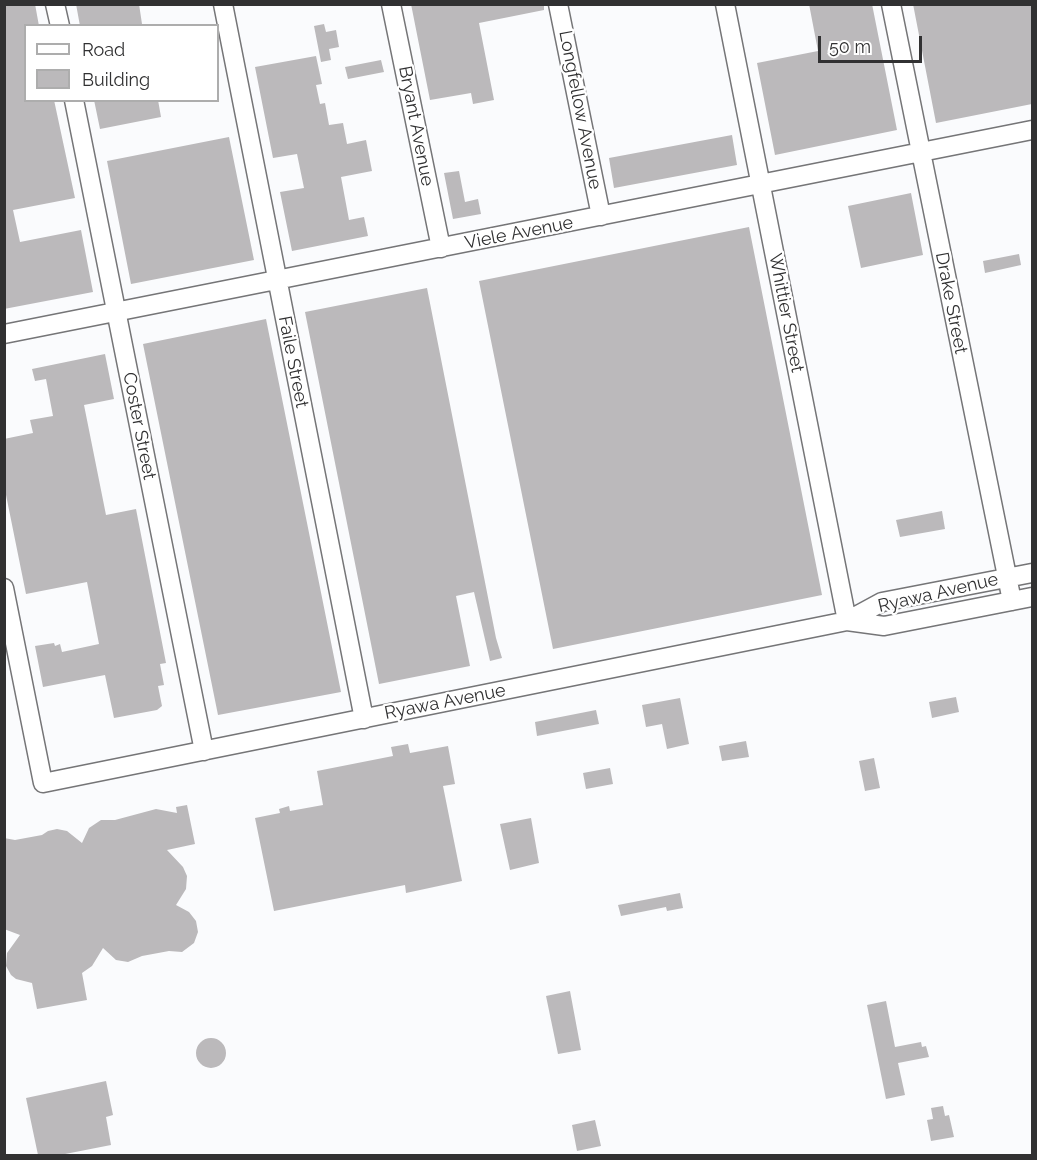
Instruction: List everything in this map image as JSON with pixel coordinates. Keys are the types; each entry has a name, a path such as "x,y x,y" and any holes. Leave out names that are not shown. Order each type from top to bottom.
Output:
{"street":[{"path":"55,4 60,24"},
{"name":"Faile Street","path":"222,4 364,719"},
{"name":"Bryant Avenue","path":"391,4 441,248"},
{"name":"Longfellow Avenue","path":"558,4 601,216"},
{"name":"Whittier Street","path":"725,4 847,621"},
{"name":"Drake Street","path":"891,4 1012,601"},
{"name":"Coster Street","path":"74,102 204,751"},
{"name":"Viele Avenue","path":"4,334 1032,130"},
{"name":"Ryawa Avenue","path":"4,588 44,783 847,621 882,602 1032,573"},
{"name":"Ryawa Avenue","path":"847,621 884,626 1032,597"}],"building":[{"path":"4,4 35,4 39,24 24,24 24,102 54,102 75,198 13,210 20,242 81,230 93,292 4,309"},
{"path":"76,4 139,4 142,24 80,24"},
{"path":"411,4 544,4 544,10 479,23 494,100 473,104 471,93 430,100"},
{"path":"809,4 872,4 897,130 775,155 757,63 818,51"},
{"path":"913,4 1032,4 1032,104 936,123"},
{"path":"324,24 326,32 336,30 339,47 329,49 331,60 321,62 314,26"},
{"path":"316,56 322,84 316,85 320,104 325,103 329,125 343,123 347,144 366,140 372,171 341,177 349,220 364,217 368,236 292,251 280,192 304,188 297,154 273,158 255,67"},
{"path":"381,60 384,72 348,79 345,67"},
{"path":"94,102 158,102 161,117 100,129"},
{"path":"732,135 737,165 614,188 609,158"},
{"path":"229,137 254,260 131,284 107,161"},
{"path":"459,171 465,202 478,199 481,214 453,219 444,173"},
{"path":"911,193 923,255 861,268 848,206"},
{"path":"749,227 822,595 553,649 479,281"},
{"path":"1019,254 1021,265 985,273 983,261"},
{"path":"427,288 496,638 502,658 490,661 474,592 456,596 470,666 379,684 305,312"},
{"path":"266,319 341,692 218,715 143,344"},
{"path":"105,354 114,399 84,405 106,515 136,509 166,663 160,664 164,685 158,686 162,706 157,710 114,718 105,675 43,687 35,646 60,644 62,652 99,644 87,582 26,594 4,485 4,439 33,433 30,420 53,416 46,379 35,381 32,369"},
{"path":"942,511 945,529 900,537 896,520"},
{"path":"956,697 959,712 932,718 929,702"},
{"path":"680,698 689,744 667,749 662,724 646,727 642,705"},
{"path":"596,710 599,724 537,736 535,722"},
{"path":"746,741 749,757 722,761 719,746"},
{"path":"408,744 410,753 448,746 455,784 443,786 462,881 406,893 405,885 274,911 255,818 280,813 279,809 289,806 290,811 323,805 317,771 393,756 391,747"},
{"path":"874,758 880,788 865,791 859,761"},
{"path":"610,768 613,784 586,789 583,773"},
{"path":"187,805 195,844 167,850 183,867 187,876 186,889 176,905 189,912 196,921 198,932 194,943 182,952 169,951 142,956 128,962 116,960 103,948 92,966 82,973 87,1000 37,1009 32,983 16,979 6,966 7,953 20,935 4,929 4,838 15,840 42,835 57,829 67,831 82,843 89,828 101,820 115,820 156,809 177,813 176,807"},
{"path":"531,818 539,863 510,870 500,824"},
{"path":"680,893 683,908 667,911 666,907 621,916 618,905"},
{"path":"570,991 581,1050 558,1054 546,996"},
{"path":"886,1001 895,1047 921,1042 922,1047 926,1046 929,1057 898,1063 905,1095 886,1099 867,1005"},
{"path":"211,1038 222,1042 226,1053 222,1064 211,1068 200,1064 196,1053 200,1042"},
{"path":"106,1081 113,1115 106,1117 111,1145 60,1155 38,1155 26,1098"},
{"path":"943,1106 945,1116 949,1115 954,1137 931,1141 927,1120 933,1119 931,1108"},
{"path":"595,1120 601,1146 577,1151 572,1125"}]}
